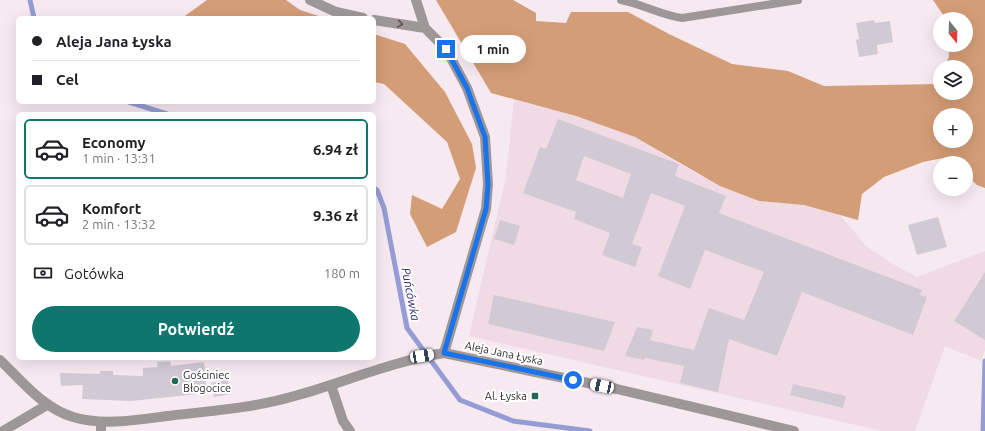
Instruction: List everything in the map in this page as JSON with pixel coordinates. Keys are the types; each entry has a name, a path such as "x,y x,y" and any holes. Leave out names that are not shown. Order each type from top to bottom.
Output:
{"street":[{"path":"310,0 336,12 354,16"},
{"path":"416,0 425,28 446,49 467,88 485,137 488,184 486,209 444,353"},
{"path":"376,20 425,28"},
{"name":"Aleja Jana Łyska","path":"0,360 47,405 73,417 101,426 261,405 299,395 422,356 444,353 617,389 794,431"},
{"path":"331,384 343,421 350,431"},
{"path":"3,431 47,405"}],"lane":[{"path":"621,0 646,7 666,15 682,18 798,0"}],"shaded area":[{"path":"207,0 286,0 300,10 319,16 185,16"},
{"path":"436,0 513,0 536,13 536,21 566,23 571,12 628,12 669,34 732,64 788,71 824,86 933,84 933,100 973,100 973,60 948,60 949,52 973,52 973,12 941,12 933,0 985,0 985,188 977,185 973,181 973,156 933,156 933,160 923,162 884,177 862,194 858,220 804,205 759,201 720,186 635,137 576,116 491,93"},
{"path":"376,35 405,44 445,92 472,144 476,168 456,232 427,247 410,214 412,195 442,209 460,179 447,142 384,84 376,82"},
{"path":"514,99 576,116 635,137 697,174 759,201 804,205 840,215 866,246 891,263 917,277 985,251 985,350 981,361 945,346 915,431 882,431 469,336 506,177"}],"building":[{"path":"874,20 875,23 890,21 893,42 877,45 878,54 859,57 856,40 859,39 856,23"},
{"path":"558,119 679,164 675,176 726,196 719,213 922,290 920,295 927,297 913,335 802,292 777,356 729,339 718,392 680,383 684,366 645,358 644,360 625,356 637,327 653,330 650,340 694,350 709,308 744,320 764,272 705,250 690,289 658,276 685,206 651,193 632,244 642,247 635,267 602,255 610,233 574,219 576,212 523,193 540,147 546,149","holes":["584,156 631,174 623,198 576,180"]},
{"path":"938,217 947,247 917,255 908,225"},
{"path":"500,220 520,226 514,245 494,239"},
{"path":"985,272 985,340 954,321"},
{"path":"494,295 615,322 604,351 488,324"},
{"path":"170,361 171,366 204,362 207,393 131,401 82,399 83,385 61,386 60,373 100,374 100,371 113,371 113,375 143,376 143,368 158,367 157,362"},
{"path":"227,379 232,392 231,394 214,397 211,383"},
{"path":"793,384 846,396 843,408 790,395"}],"waterway":[{"name":"Puńcówka","path":"30,0 34,16"},
{"name":"Puńcówka","path":"135,104 161,112"},
{"name":"Puńcówka","path":"376,189 384,208 407,328 460,400 513,421 590,431"},
{"path":"983,431 985,361"}],"place":[{"name":"Gościniec Błogocice","path":"175,381"},
{"name":"Al. Łyska","path":"535,396"}],"route":[{"path":"446,49 467,88 485,137 488,184 486,209 451,324 444,353 573,380"}]}
